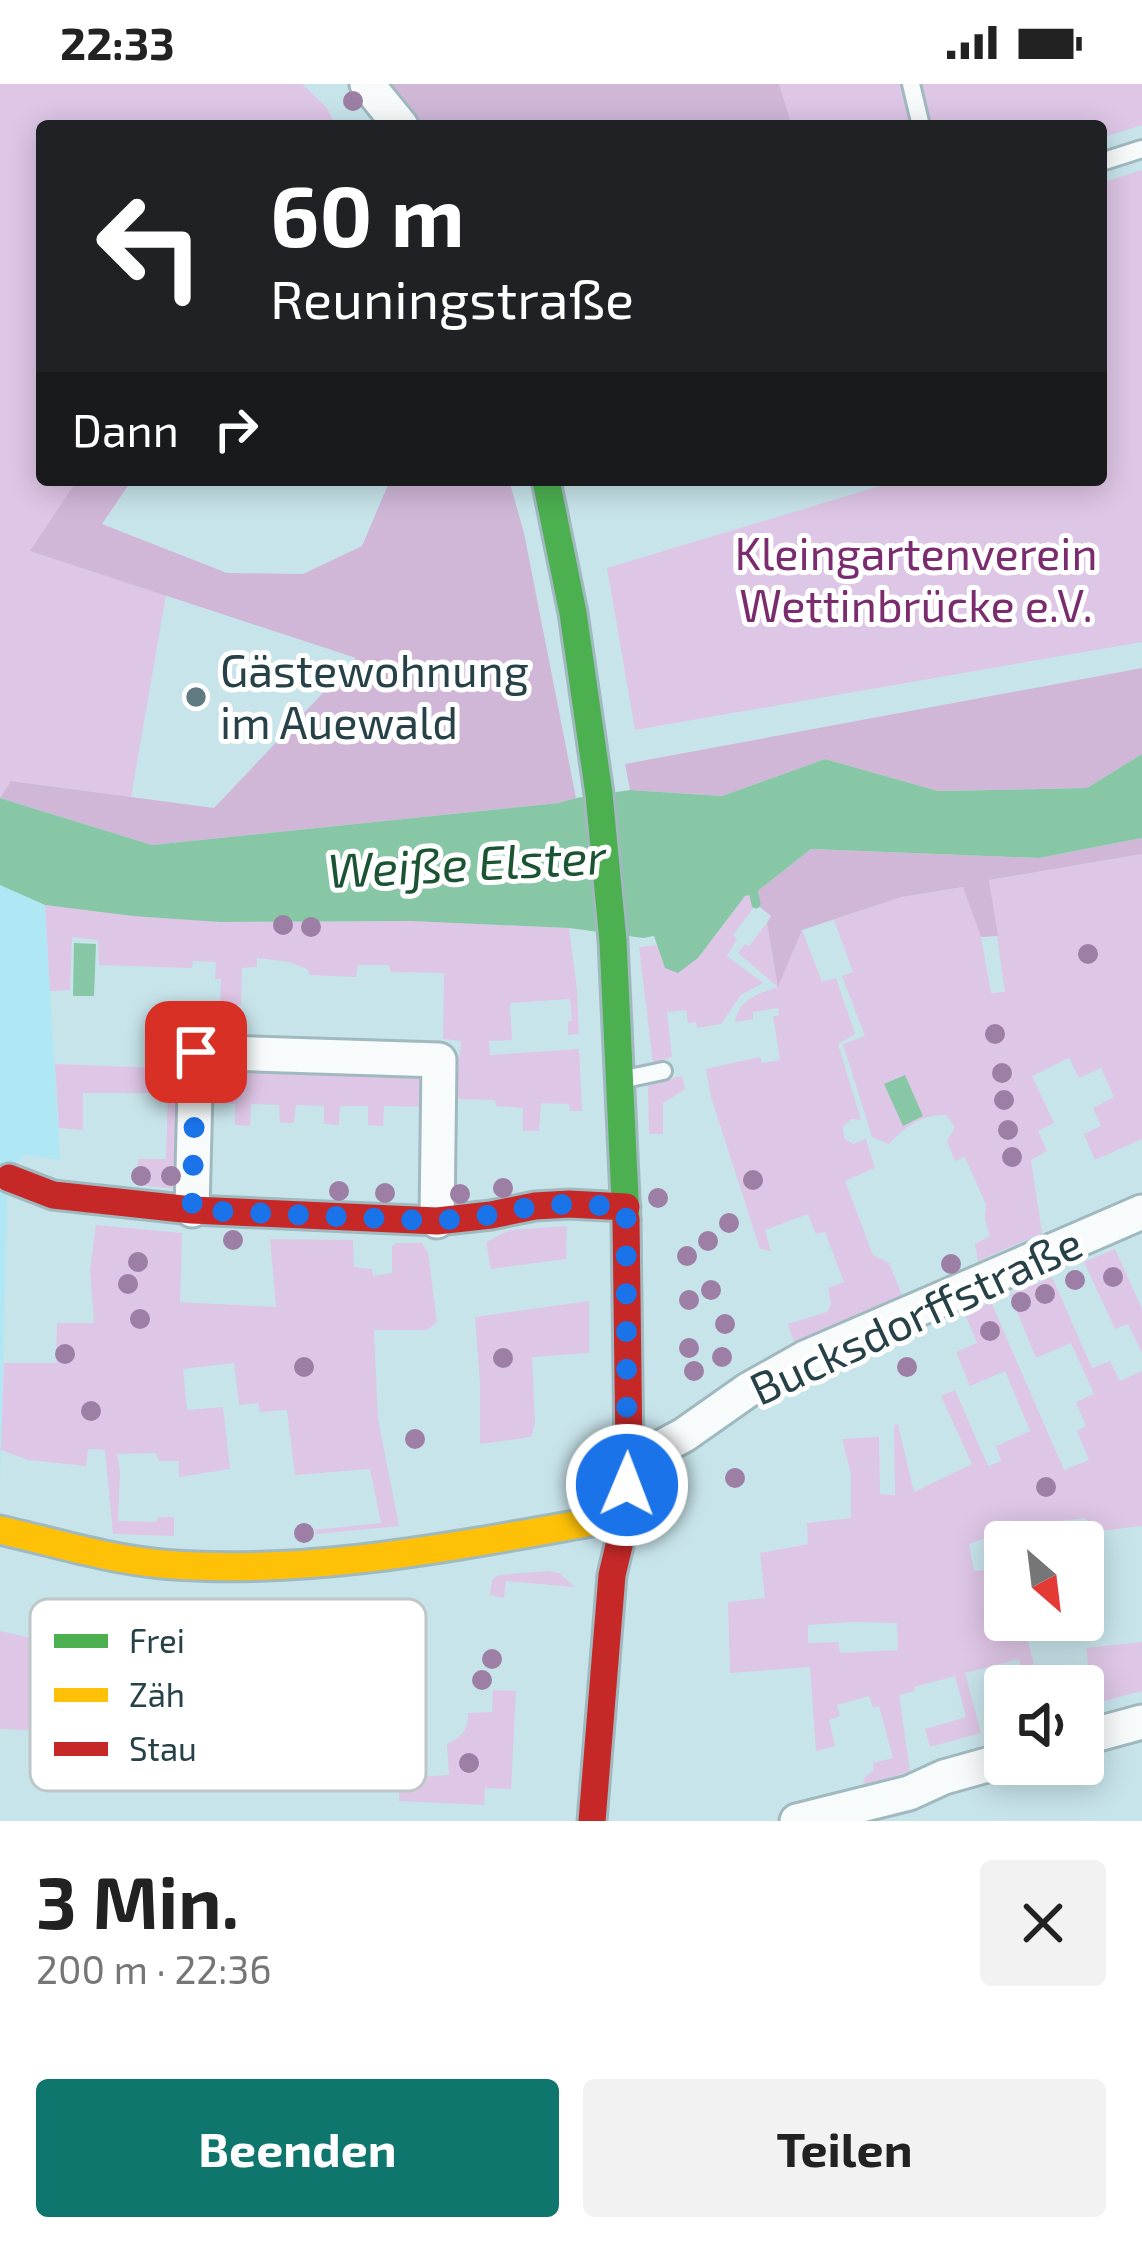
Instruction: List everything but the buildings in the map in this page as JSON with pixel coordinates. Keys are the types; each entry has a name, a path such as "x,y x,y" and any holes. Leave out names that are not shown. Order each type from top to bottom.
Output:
{"street":[{"path":"367,84 396,120"},
{"path":"547,486 573,614 598,794 613,941 626,1207 626,1516 612,1575 592,1821"},
{"path":"192,1210 196,1052 439,1060 437,1221"},
{"path":"5,1177 52,1195 192,1210 437,1221 535,1206 626,1207"},
{"name":"Bucksdorffstraße","path":"628,1454 658,1449 684,1435 748,1390 805,1358 1142,1212"},
{"path":"0,1530 157,1563 249,1568 349,1561 626,1516"},
{"path":"1104,1732 1142,1721"},
{"path":"797,1821 909,1793 984,1766"}],"lane":[{"path":"911,84 920,120"},
{"path":"1107,160 1142,149"},
{"path":"619,1081 663,1070"}],"shaded area":[{"path":"389,84 779,84 790,120 415,120"},
{"path":"73,486 128,486 102,524 227,573 303,574 362,546 387,486 511,486 576,798 152,845 0,798 11,781 214,808 356,658 30,551"},
{"path":"1142,668 1142,754 1087,788 938,791 825,759 722,796 630,790 625,764"},
{"path":"1142,838 1142,854 989,880 998,936 981,937 963,887 902,897 802,930 778,987 767,923 771,916 756,904 754,894 811,849 1039,858"},
{"path":"0,885 45,905 60,1160 25,1155 10,1166 0,1491"}],"green space":[{"path":"0,84 302,84 333,120 36,120 36,486 73,486 31,551 166,595 131,797 12,781 0,797"},
{"path":"779,84 1142,84 1142,125 1107,136 1107,120 790,120"},
{"name":"Kleingartenverein Wettinbrücke e.V.","path":"1142,170 1142,642 635,730 607,568 880,486 1107,486 1107,181"},
{"path":"1142,854 1142,1139 1095,1160 1084,1134 1101,1126 1093,1108 1114,1097 1101,1068 1079,1078 1069,1058 1032,1076 1054,1123 1038,1131 1047,1151 1031,1160 1042,1233 978,1261 975,1244 990,1236 986,1205 965,1157 955,1161 947,1141 955,1127 946,1115 914,1123 889,1144 872,1137 843,1044 865,1036 842,976 853,972 834,920 902,897 964,887 981,937 991,993 1005,992 989,880"},
{"path":"754,894 756,904 733,935 737,939 727,956 763,983 741,995 721,1024 697,1028 696,1022 688,1023 686,1010 667,1012 672,1057 653,1063 639,947 657,945 665,967 698,958 745,896"},
{"path":"45,905 220,922 411,921 569,928 579,1034 568,1035 570,999 510,1003 512,1040 489,1041 490,1055 579,1049 582,1111 570,1111 569,1104 541,1103 539,1131 523,1131 523,1108 496,1106 495,1100 451,1099 452,1057 460,1057 461,1041 443,1039 444,973 391,972 389,965 358,965 356,977 310,975 289,962 257,958 257,967 242,968 241,1005 220,1005 216,962 193,961 192,968 99,965 98,940 72,937 70,990 50,991"},
{"path":"767,923 778,984 802,930 822,982 836,978 855,1034 838,1044 861,1120 852,1119 843,1126 844,1138 853,1144 866,1139 875,1168 845,1181 873,1255 889,1263 902,1295 794,1342 788,1324 827,1312 831,1304 828,1288 844,1282 825,1232 816,1234 808,1214 765,1230 771,1251 760,1249 706,1069 760,1057 762,1063 780,1060 773,1016 779,1015 778,1008 753,1012 753,1019 735,1022 745,1002 778,987 738,953"},
{"path":"55,1064 186,1069 184,1190 137,1185 138,1159 166,1159 168,1093 83,1093 83,1130 59,1128"},
{"path":"213,1064 423,1071 430,1107 384,1106 383,1126 368,1125 368,1106 340,1106 339,1125 324,1124 324,1106 296,1105 294,1123 280,1123 279,1105 251,1104 250,1126 235,1125 235,1104 204,1103"},
{"path":"682,1076 685,1089 663,1103 663,1134 649,1134 648,1085"},
{"path":"96,1225 182,1233 180,1302 276,1307 270,1239 353,1240 354,1267 372,1269 373,1276 392,1273 396,1243 422,1243 428,1253 437,1322 427,1330 374,1330 378,1419 399,1526 316,1534 315,1530 381,1523 370,1469 295,1475 287,1410 260,1412 258,1403 239,1405 234,1363 183,1369 187,1410 223,1407 230,1469 179,1477 179,1461 159,1461 156,1453 117,1454 118,1521 157,1522 158,1517 174,1517 174,1536 113,1534 105,1450 88,1449 86,1466 28,1460 1,1450 4,1363 56,1363 57,1323 94,1323 90,1270"},
{"path":"567,1226 566,1259 491,1269 486,1242 510,1230"},
{"path":"1115,1249 1142,1309 1142,1353 1128,1324 1115,1329 1084,1262"},
{"path":"1052,1277 1092,1368 1110,1361 1120,1381 1142,1371 1142,1526 1104,1531 1104,1521 1085,1518 984,1521 984,1538 969,1544 974,1571 984,1570 984,1641 1028,1641 1034,1665 1021,1665 1019,1659 965,1673 981,1733 930,1747 925,1729 966,1717 955,1676 899,1695 910,1772 863,1785 874,1770 873,1763 893,1758 879,1706 873,1708 869,1696 837,1705 840,1716 829,1720 835,1746 816,1751 810,1667 730,1673 728,1602 765,1598 760,1553 808,1544 807,1523 851,1518 851,1474 842,1439 879,1437 880,1494 895,1495 894,1425 898,1425 914,1492 972,1464 941,1396 955,1390 988,1466 1001,1461 996,1446 1030,1431 1005,1371 970,1386 956,1352 977,1343 965,1314 991,1302 1064,1470 1089,1460 1077,1431 1086,1426 1076,1402 1094,1394 1071,1343 1036,1358 1010,1295","holes":["897,1623 898,1650 840,1653 838,1642 808,1643 808,1625"]},
{"path":"589,1301 589,1353 532,1357 535,1423 531,1437 480,1444 475,1317"},
{"path":"549,1571 575,1587 506,1581 504,1598 490,1595 492,1580 498,1575"},
{"path":"0,1631 30,1637 30,1730 0,1729"},
{"path":"1142,1642 1142,1691 1104,1701 1104,1665 1088,1665 1086,1648"},
{"path":"493,1690 516,1691 511,1789 485,1788 484,1805 399,1801 399,1791 426,1791 426,1776 449,1775 447,1744 464,1732 468,1713 492,1712"}],"water":[{"name":"Weiße Elster","path":"1142,754 1142,838 1039,858 811,849 745,896 698,958 678,973 665,968 654,936 411,921 220,922 133,916 45,905 0,885 0,798 152,845 558,803 630,790 722,796 825,759 938,791 1087,788"},
{"path":"74,943 96,944 94,996 73,996"},
{"path":"905,1075 923,1116 903,1126 884,1084"}],"waterway":[{"path":"754,894 756,904"}],"traffic: fast":[{"path":"547,486 573,613 599,794 613,941 626,1220"}],"traffic: slow":[{"path":"0,1530 141,1562 279,1566 395,1555 626,1516"}],"traffic: jam":[{"path":"9,1178 53,1195 192,1210 437,1221 535,1206 626,1207"},
{"path":"592,1821 612,1575 626,1516 626,1220"}],"place":[{"name":"Gästewohnung im Auewald","path":"196,697"}],"route":[{"path":"196,1052 192,1210 437,1221 535,1206 626,1207 627,1485"}]}
